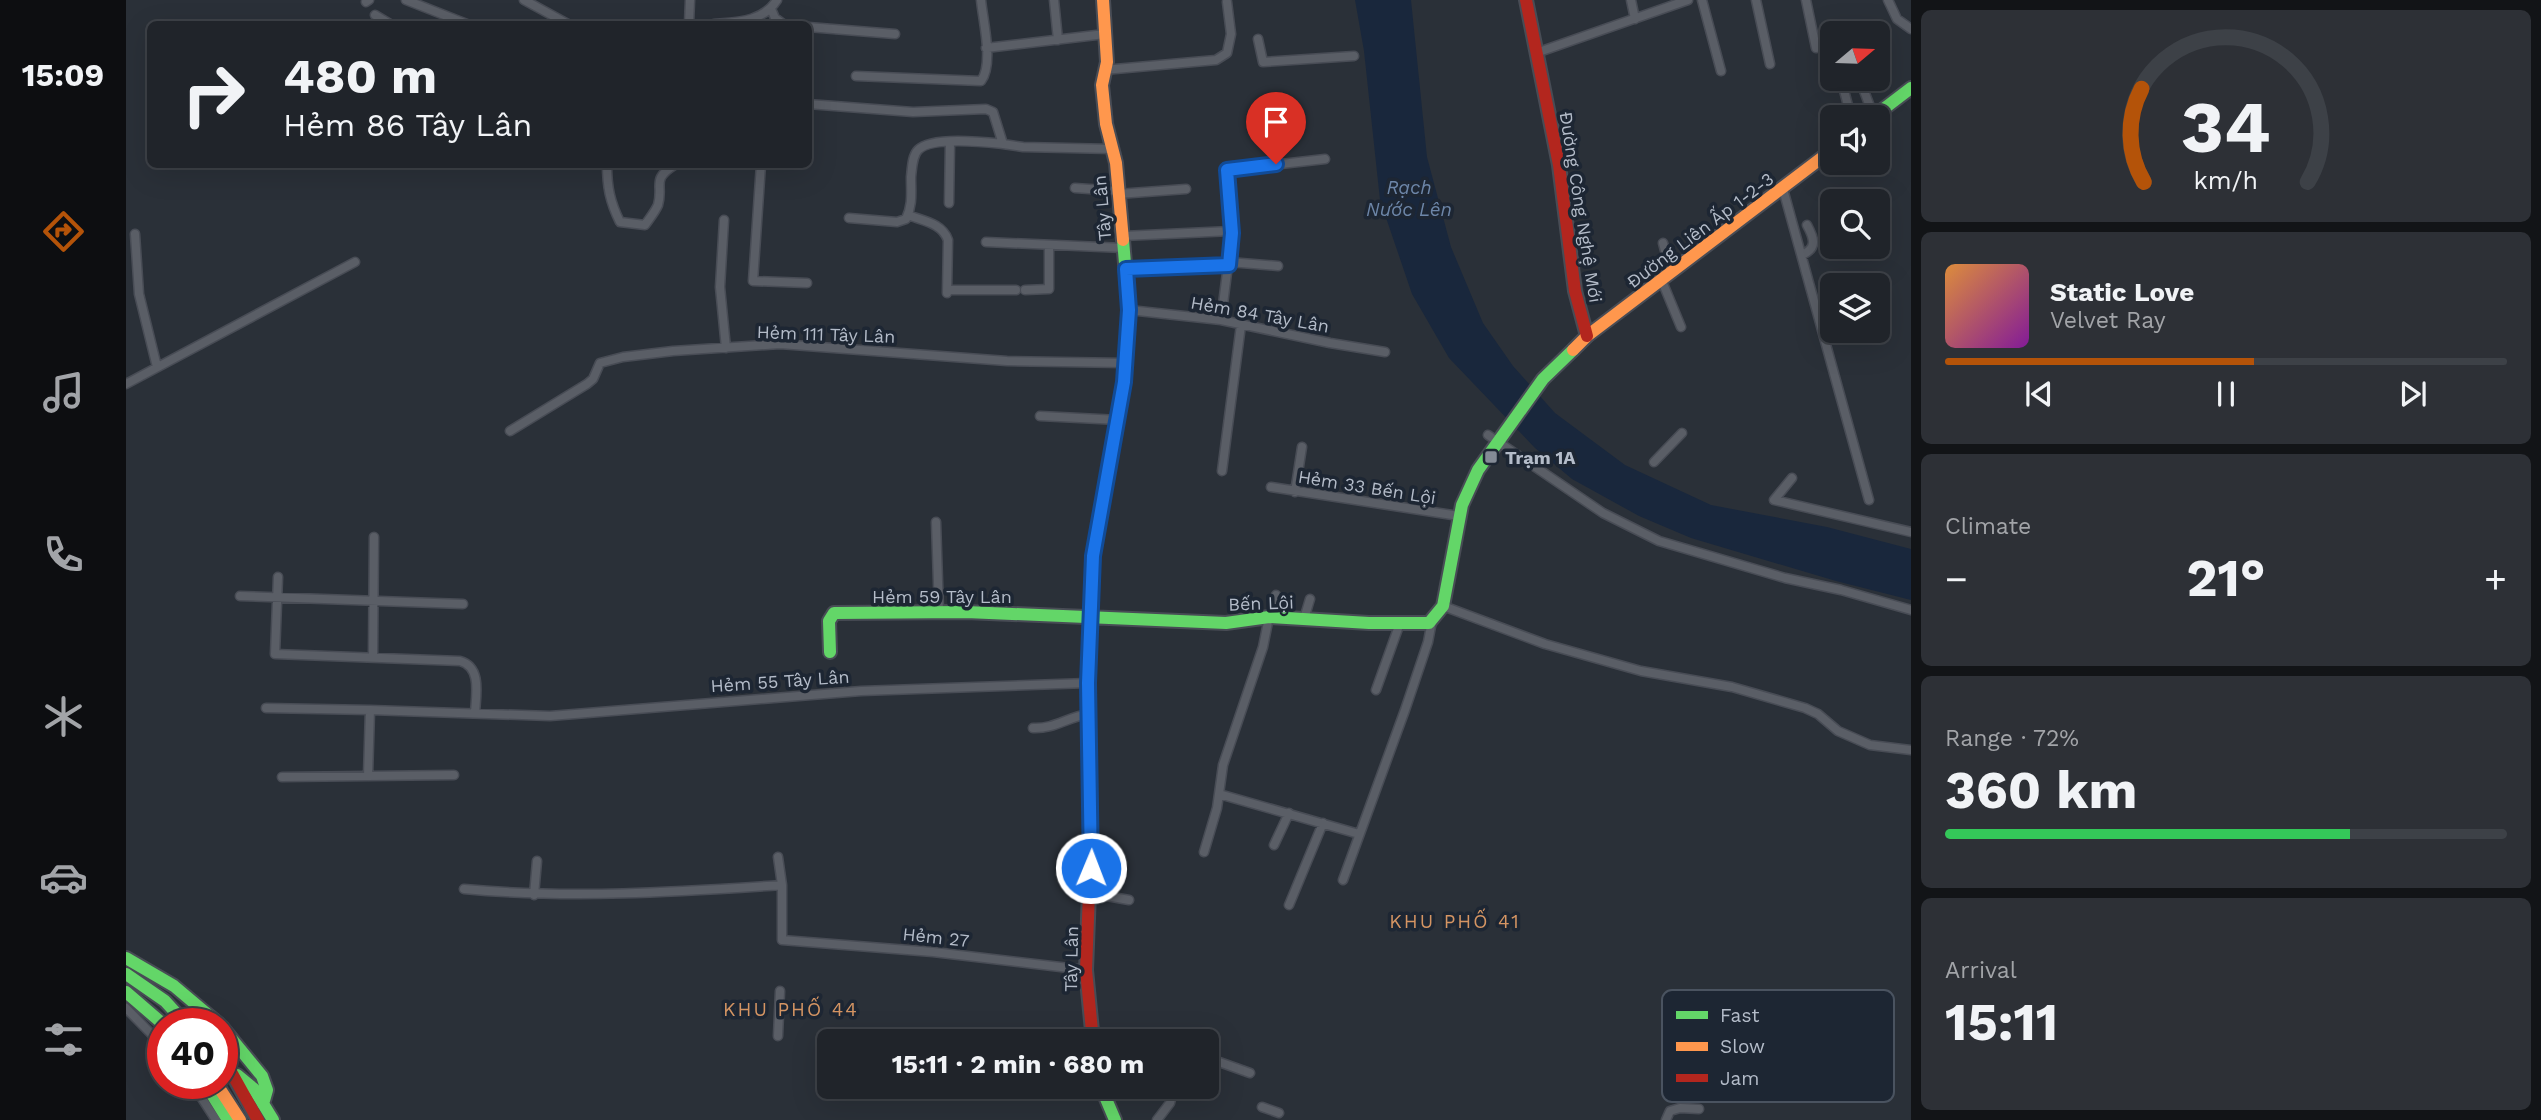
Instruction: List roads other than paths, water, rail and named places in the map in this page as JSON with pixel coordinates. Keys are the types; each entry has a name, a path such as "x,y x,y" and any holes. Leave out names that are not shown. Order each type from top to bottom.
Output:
{"main road":[{"name":"Tây Lân","path":"1092,1029 1086,970 1090,893 1088,683 1093,556 1119,420 1129,310 1118,193 1103,104 1102,85 1107,62 1103,0"},
{"name":"Đường Công Nghệ Mới","path":"1526,0 1559,165 1575,291 1587,336"},
{"path":"1889,105 1911,89"},
{"name":"Đường Liên Ấp 1-2-3","path":"1443,606 1462,505 1493,439 1509,429 1538,387 1587,336 1820,159"},
{"path":"1432,621 1443,606"},
{"name":"Hẻm 59 Tây Lân","path":"830,652 829,621 834,613 939,612 1090,616"},
{"name":"Bến Lội","path":"1090,616 1226,622 1272,618 1422,624 1432,621"},
{"path":"126,958 174,986 200,1008"},
{"path":"126,974 171,1008"},
{"path":"126,992 147,1010"},
{"path":"238,1047 262,1076 267,1090 263,1104"},
{"path":"238,1076 254,1089 272,1120"},
{"path":"238,1086 258,1120"},
{"path":"215,1099 228,1120"},
{"path":"226,1099 240,1120"},
{"path":"1106,1099 1115,1120"}],"street":[{"path":"405,0 459,21"},
{"path":"524,0 563,21"},
{"path":"689,21 690,0"},
{"path":"751,21 771,9 777,0"},
{"path":"856,76 981,81 985,76 986,48 981,0"},
{"path":"1054,0 1058,40"},
{"path":"1631,0 1635,19"},
{"path":"1536,52 1688,0"},
{"path":"1702,0 1721,71"},
{"path":"1756,0 1770,64"},
{"path":"1806,0 1816,48"},
{"path":"1888,0 1897,19 1911,29"},
{"path":"1104,70 1216,60 1227,53 1231,34 1227,2"},
{"path":"771,9 778,21"},
{"path":"375,15 385,21"},
{"path":"812,27 895,34"},
{"path":"986,48 1105,34"},
{"path":"1258,39 1263,62 1354,57"},
{"path":"812,104 913,112 986,109 993,112 1003,144"},
{"path":"849,218 897,222 906,219 912,206 911,176 914,156 918,149 931,143 1112,149"},
{"path":"949,202 950,143"},
{"path":"1221,320 1231,231 1227,170 1325,159"},
{"path":"607,168 611,205 620,222 645,225 659,203 660,178 670,168"},
{"path":"761,168 753,281 807,283"},
{"path":"1075,188 1118,193 1186,189"},
{"path":"1783,189 1869,500"},
{"path":"908,215 937,226 945,233 948,240 947,291 1049,289 1049,245"},
{"path":"724,220 720,287 726,348"},
{"path":"1802,255 1813,246 1814,239 1807,225"},
{"path":"986,243 1049,245 1123,242 1231,231"},
{"path":"135,234 139,294 157,367"},
{"path":"1663,243 1667,277 1681,327"},
{"path":"126,384 355,262"},
{"path":"1126,269 1229,263 1278,266"},
{"name":"Hẻm 84 Tây Lân","path":"1129,310 1221,320 1385,352"},
{"path":"1222,471 1241,325"},
{"name":"Hẻm 111 Tây Lân","path":"510,431 593,379 600,363 623,357 673,351 780,344 1007,361 1125,363"},
{"path":"1040,416 1119,420"},
{"path":"1654,462 1682,433"},
{"path":"1493,439 1603,513 1659,541 1911,610"},
{"path":"1295,492 1302,447"},
{"path":"1792,478 1774,500 1911,532"},
{"name":"Hẻm 33 Bến Lội","path":"1271,487 1459,516"},
{"path":"936,522 939,612"},
{"path":"373,657 374,537"},
{"path":"278,577 275,654 467,663 475,676 475,713"},
{"path":"1204,852 1219,794 1223,765 1263,647 1276,595"},
{"path":"240,596 463,604"},
{"path":"1304,619 1310,599"},
{"path":"1443,606 1545,644 1641,671 1739,689 1812,711 1838,731 1870,745 1911,750"},
{"path":"1343,880 1405,710 1428,642 1432,621"},
{"path":"1376,690 1400,623"},
{"name":"Hẻm 55 Tây Lân","path":"266,708 550,716 861,691 1088,683"},
{"path":"368,776 370,709"},
{"path":"1033,728 1046,728 1072,716 1089,714"},
{"path":"282,777 454,775"},
{"path":"1219,794 1359,834"},
{"path":"1274,845 1289,813"},
{"path":"1289,905 1323,823"},
{"path":"464,889 534,895 646,893 782,885 778,857"},
{"path":"534,895 537,861"},
{"name":"Hẻm 27","path":"782,885 782,940 933,952 1086,970"},
{"path":"1090,893 1129,900"},
{"path":"778,1036 780,991"},
{"path":"126,1008 147,1030"},
{"path":"1219,1062 1250,1073"},
{"path":"202,1099 216,1120"},
{"path":"1157,1120 1171,1099"},
{"path":"1262,1107 1279,1113"},
{"path":"1666,1120 1670,1111 1680,1108 1699,1109"}],"water":[{"name":"Rạch Nước Lên","path":"1355,0 1411,0 1427,157 1451,247 1483,323 1513,366 1555,413 1625,465 1711,505 1827,527 1911,549 1911,600 1691,538 1639,516 1572,479 1535,448 1449,358 1412,294 1380,200 1364,51"}],"place":[{"name":"Trạm 1A","path":"1491,457"}],"district":[{"name":"KHU PHỐ 41","path":"1455,921"},
{"name":"KHU PHỐ 44","path":"791,1009"}]}
